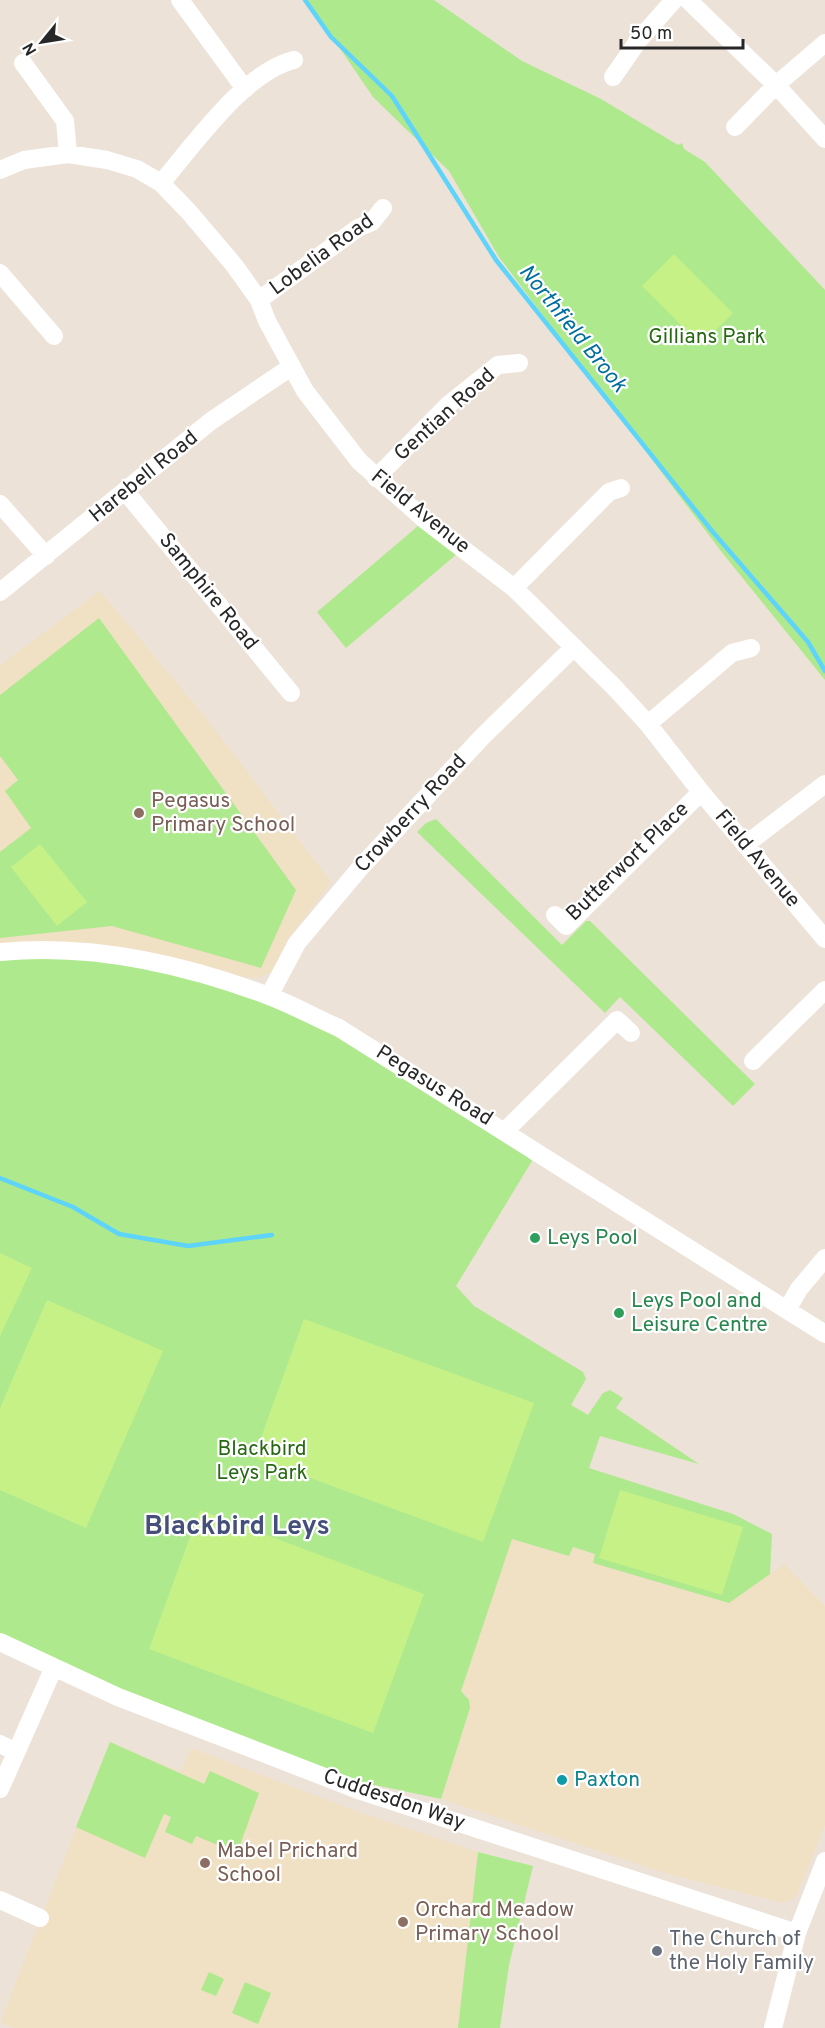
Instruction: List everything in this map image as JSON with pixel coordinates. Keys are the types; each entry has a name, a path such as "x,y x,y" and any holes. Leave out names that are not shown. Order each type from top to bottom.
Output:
{"street":[{"path":"180,0 245,89"},
{"path":"613,77 638,41 674,0"},
{"path":"688,0 776,85 825,139"},
{"path":"735,127 776,85 825,43"},
{"path":"160,183 245,89 278,64 294,60"},
{"path":"22,63 65,121 68,154"},
{"name":"Field Avenue","path":"0,170 31,159 68,154 92,157 137,169 160,183 189,212 234,265 259,300 291,367 326,421 376,478 425,520 514,588 574,647 648,724 701,792 825,939"},
{"name":"Lobelia Road","path":"259,300 358,228 372,222 383,208"},
{"path":"0,273 54,336"},
{"name":"Gentian Road","path":"376,478 448,405 498,365 519,363"},
{"name":"Harebell Road","path":"0,592 211,421 291,367"},
{"path":"514,588 609,492 621,488"},
{"name":"Samphire Road","path":"125,491 291,693"},
{"path":"0,504 46,556"},
{"name":"Crowberry Road","path":"269,996 297,943 361,867 483,736 574,647"},
{"path":"648,724 732,653 751,648"},
{"path":"745,845 825,784"},
{"name":"Butterwort Place","path":"555,915 566,926 701,792"},
{"name":"Pegasus Road","path":"0,952 39,948 105,953 180,969 269,996 339,1028 825,1334"},
{"path":"753,1061 825,990"},
{"path":"505,1131 617,1020 631,1033"},
{"path":"788,1310 799,1289 825,1258"},
{"name":"Cuddesdon Way","path":"0,1642 118,1696 361,1791 797,1933"},
{"path":"0,1789 8,1748 54,1667"},
{"path":"772,2028 797,1933 825,1861"},
{"path":"0,1900 40,1918"}],"shaded area":[{"name":"Pegasus Primary School","path":"100,591 206,718 331,882 287,941 272,972 257,978 0,952 0,665"},
{"path":"512,1539 569,1556 572,1547 595,1554 593,1563 728,1603 784,1564 825,1606 825,1825 796,1897 784,1903 665,1873 441,1799 470,1708 467,1696 460,1691"},
{"path":"110,1742 181,1772 191,1748 364,1814 478,1852 458,2028 14,2028 0,2023"}],"green space":[{"name":"Gillians Park","path":"307,0 434,0 522,61 601,99 678,145 682,143 684,149 705,162 825,290 825,680 724,555 499,257 449,171 373,97"},
{"path":"674,254 733,313 701,345 642,286"},
{"path":"425,520 464,548 346,648 317,612"},
{"name":"Pegasus Primary School","path":"99,618 296,890 261,968 112,926 0,938 0,852 31,828 5,791 18,780 0,756 0,695"},
{"path":"436,819 562,945 586,921 590,921 755,1084 733,1106 620,997 605,1013 417,832 426,823"},
{"path":"40,844 87,902 57,926 11,867"},
{"name":"Blackbird Leys Park","path":"0,952 105,953 269,996 505,1131 532,1161 456,1286 474,1306 583,1372 586,1379 571,1405 588,1415 603,1393 610,1390 623,1398 616,1408 699,1464 600,1436 589,1468 733,1514 772,1534 770,1574 729,1603 593,1563 595,1554 573,1547 569,1556 512,1539 461,1691 469,1700 470,1708 441,1799 361,1782 0,1642"},
{"path":"0,1253 32,1268 0,1336"},
{"path":"47,1300 163,1351 86,1528 0,1490 0,1408"},
{"path":"304,1319 534,1403 483,1542 254,1457"},
{"path":"620,1490 743,1527 722,1595 599,1558"},
{"path":"200,1510 424,1594 373,1733 149,1649"},
{"path":"110,1742 204,1784 210,1771 259,1793 237,1853 196,1836 192,1844 165,1832 171,1817 164,1814 145,1858 76,1827"},
{"path":"478,1852 533,1866 509,1965 500,2028 458,2028"},
{"path":"209,1972 224,1979 216,1996 201,1990"},
{"path":"245,1982 271,1993 258,2024 232,2013"}],"waterway":[{"name":"Northfield Brook","path":"305,0 331,37 392,96 496,260 712,531 808,642 825,671"},
{"path":"0,1178 73,1207 119,1234 188,1246 272,1235"}],"place":[{"name":"Pegasus Primary School","path":"139,813"},
{"name":"Leys Pool","path":"535,1238"},
{"name":"Leys Pool and Leisure Centre","path":"619,1313"},
{"name":"Paxton","path":"562,1780"},
{"name":"Mabel Prichard School","path":"205,1863"},
{"name":"Orchard Meadow Primary School","path":"403,1922"},
{"name":"The Church of the Holy Family","path":"657,1951"}],"district":[{"name":"Blackbird Leys","path":"237,1527"}]}
